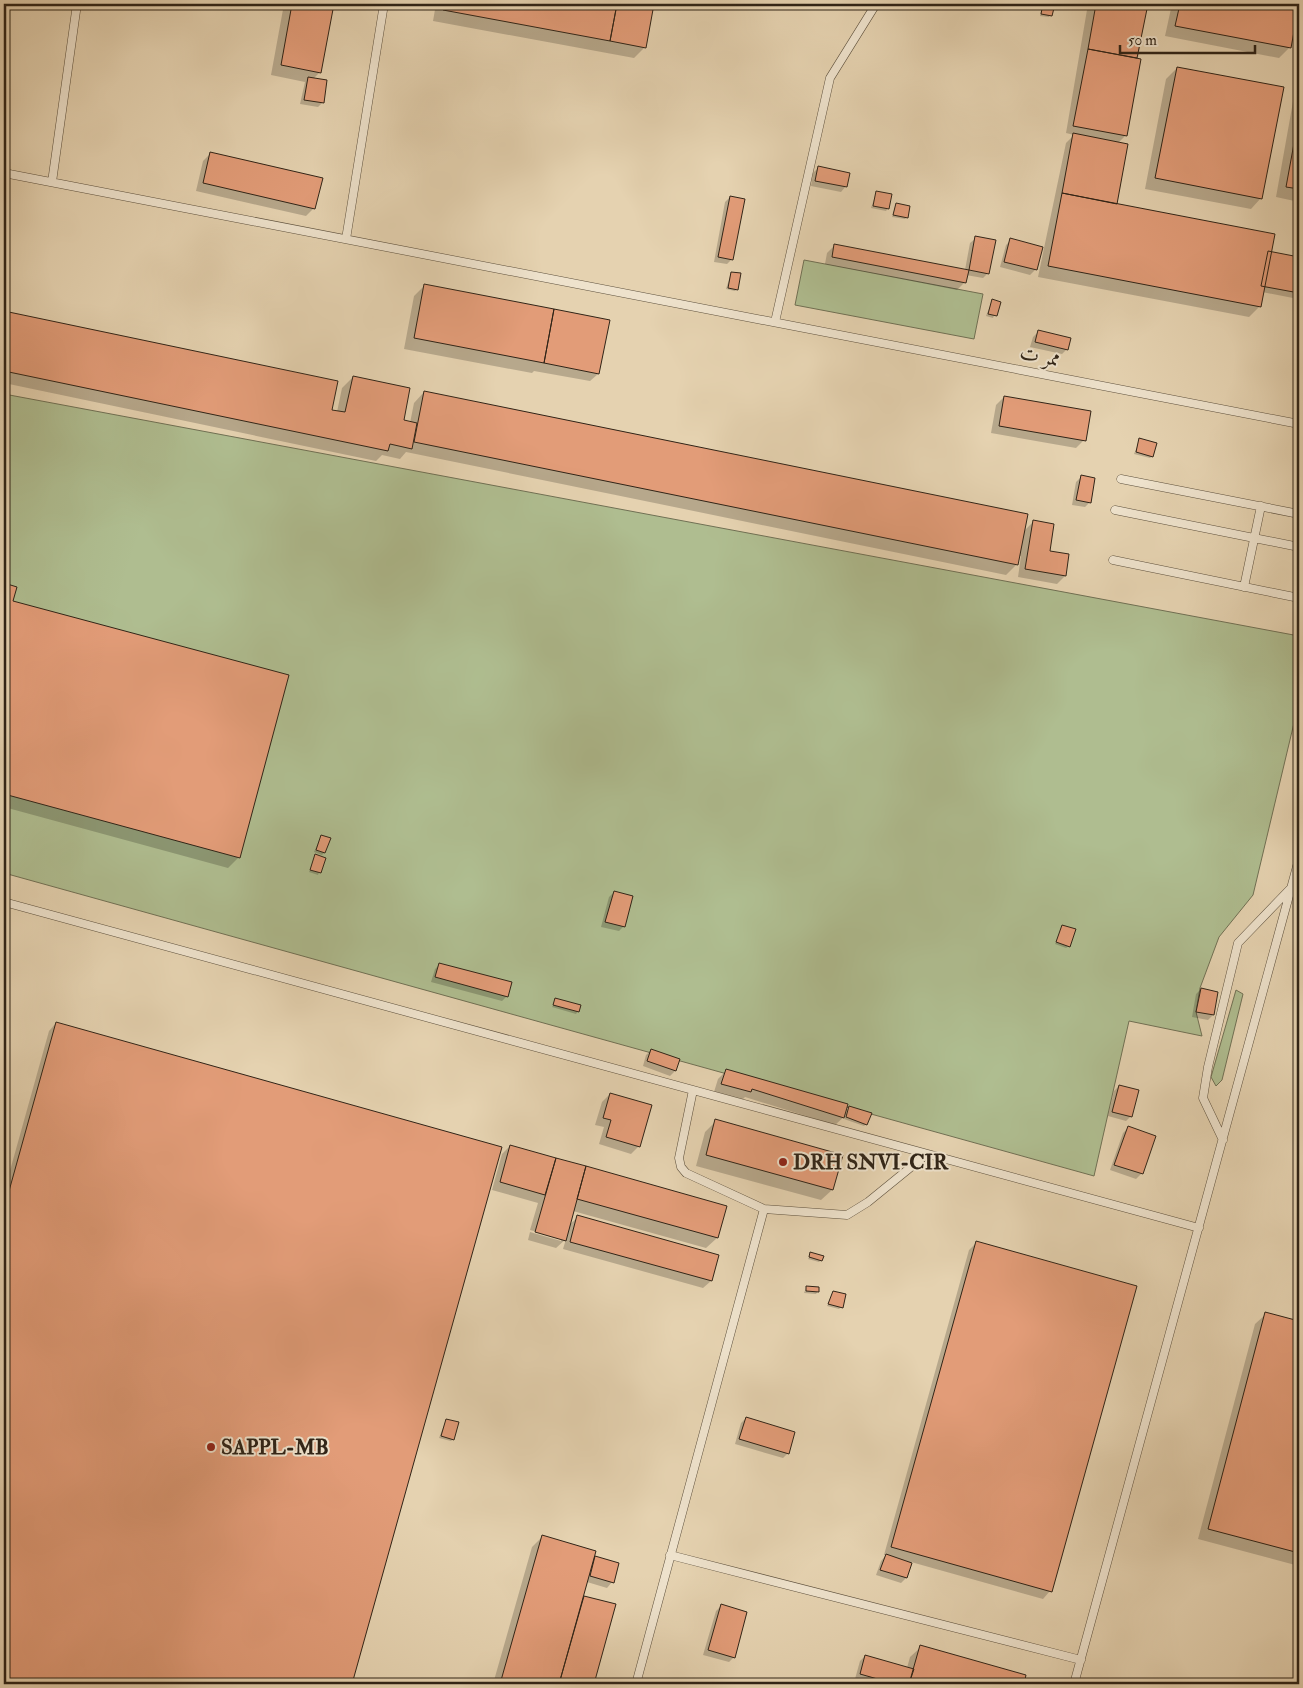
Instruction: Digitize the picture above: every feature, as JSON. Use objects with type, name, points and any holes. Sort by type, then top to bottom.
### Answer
[{"type":"lane","points":[[52,182],[77,4]]},
{"type":"lane","points":[[346,239],[384,4]]},
{"type":"lane","points":[[774,322],[830,78],[876,4]]},
{"type":"lane","name":"ممر ت","points":[[4,172],[1299,424]]},
{"type":"lane","points":[[1121,479],[1299,514]]},
{"type":"lane","points":[[1244,587],[1260,506]]},
{"type":"lane","points":[[1115,510],[1299,547]]},
{"type":"lane","points":[[1113,560],[1299,598]]},
{"type":"lane","points":[[1074,1684],[1299,860]]},
{"type":"lane","points":[[1223,1140],[1203,1098],[1208,1066],[1238,943],[1292,888]]},
{"type":"lane","points":[[4,902],[1199,1228]]},
{"type":"lane","points":[[693,1090],[680,1158],[681,1167],[686,1173],[764,1209],[847,1215],[868,1202],[926,1154]]},
{"type":"lane","points":[[636,1684],[764,1209]]},
{"type":"lane","points":[[670,1555],[1081,1660]]},
{"type":"green space","points":[[804,260],[983,294],[974,339],[795,305]]},
{"type":"green space","points":[[4,394],[1299,636],[1299,702],[1253,895],[1219,937],[1200,988],[1196,1012],[1202,1036],[1129,1021],[1094,1176],[4,873]]},
{"type":"green space","points":[[1236,990],[1243,994],[1222,1080],[1216,1086],[1211,1077]]},
{"type":"building","points":[[292,4],[334,4],[321,73],[281,65]]},
{"type":"building","points":[[444,4],[617,4],[610,41],[443,10]]},
{"type":"building","points":[[617,4],[654,4],[646,48],[610,41]]},
{"type":"building","points":[[1043,4],[1055,4],[1052,16],[1041,14]]},
{"type":"building","points":[[1096,4],[1148,4],[1137,58],[1088,49]]},
{"type":"building","points":[[1180,4],[1299,4],[1291,48],[1175,26]]},
{"type":"building","points":[[1088,49],[1141,59],[1127,136],[1073,126]]},
{"type":"building","points":[[1177,67],[1284,87],[1262,199],[1155,178]]},
{"type":"building","points":[[308,77],[327,80],[324,103],[304,100]]},
{"type":"building","points":[[1299,116],[1299,189],[1286,187]]},
{"type":"building","points":[[1073,133],[1128,144],[1117,204],[1062,193]]},
{"type":"building","points":[[210,152],[323,178],[315,209],[203,183]]},
{"type":"building","points":[[818,166],[850,173],[847,187],[815,181]]},
{"type":"building","points":[[876,191],[892,194],[889,209],[873,206]]},
{"type":"building","points":[[1062,193],[1275,234],[1261,307],[1048,266]]},
{"type":"building","points":[[730,196],[745,199],[733,260],[718,257]]},
{"type":"building","points":[[896,203],[910,206],[908,218],[893,215]]},
{"type":"building","points":[[975,236],[996,240],[989,274],[969,270]]},
{"type":"building","points":[[1010,238],[1043,247],[1037,270],[1004,262]]},
{"type":"building","points":[[834,244],[969,270],[966,283],[832,257]]},
{"type":"building","points":[[1268,251],[1299,257],[1299,293],[1261,286]]},
{"type":"building","points":[[731,272],[741,273],[738,290],[728,288]]},
{"type":"building","points":[[424,284],[554,309],[544,363],[414,338]]},
{"type":"building","points":[[992,299],[1001,302],[997,316],[988,314]]},
{"type":"building","points":[[554,309],[610,320],[599,374],[544,363]]},
{"type":"building","points":[[4,311],[338,381],[332,410],[345,412],[353,376],[410,388],[404,420],[417,423],[412,449],[390,444],[388,451],[4,371]]},
{"type":"building","points":[[1038,330],[1071,338],[1068,350],[1035,342]]},
{"type":"building","points":[[424,391],[1028,514],[1018,565],[414,442]]},
{"type":"building","points":[[1004,396],[1091,411],[1086,441],[999,426]]},
{"type":"building","points":[[1139,438],[1157,443],[1153,457],[1136,452]]},
{"type":"building","points":[[1081,475],[1095,478],[1091,503],[1076,500]]},
{"type":"building","points":[[1033,520],[1054,524],[1050,551],[1069,554],[1066,576],[1025,569]]},
{"type":"building","points":[[4,583],[17,587],[13,601],[289,675],[240,858],[4,794]]},
{"type":"building","points":[[321,835],[331,838],[325,853],[316,850]]},
{"type":"building","points":[[315,854],[326,858],[321,873],[310,870]]},
{"type":"building","points":[[614,891],[633,896],[625,927],[605,922]]},
{"type":"building","points":[[1062,925],[1076,929],[1070,947],[1056,942]]},
{"type":"building","points":[[439,963],[512,982],[508,997],[435,977]]},
{"type":"building","points":[[1201,988],[1218,992],[1214,1015],[1196,1012]]},
{"type":"building","points":[[555,998],[581,1005],[579,1012],[553,1005]]},
{"type":"building","name":"SAPPL-MB","points":[[56,1022],[502,1147],[352,1684],[4,1684],[4,1209]]},
{"type":"building","points":[[651,1049],[680,1059],[676,1071],[647,1061]]},
{"type":"building","points":[[726,1069],[848,1104],[844,1118],[752,1089],[751,1092],[721,1084]]},
{"type":"building","points":[[1119,1085],[1139,1090],[1132,1117],[1112,1112]]},
{"type":"building","points":[[610,1093],[652,1105],[640,1147],[606,1137],[611,1120],[603,1118]]},
{"type":"building","points":[[849,1106],[872,1113],[867,1125],[846,1117]]},
{"type":"building","points":[[715,1119],[843,1155],[833,1190],[706,1155]]},
{"type":"building","points":[[1128,1126],[1156,1136],[1143,1174],[1114,1165]]},
{"type":"building","points":[[510,1145],[556,1158],[545,1195],[500,1182]]},
{"type":"building","points":[[556,1158],[586,1166],[566,1241],[535,1232]]},
{"type":"building","points":[[586,1166],[727,1206],[718,1238],[577,1199]]},
{"type":"building","points":[[577,1215],[719,1255],[712,1281],[570,1242]]},
{"type":"building","points":[[976,1241],[1137,1286],[1052,1592],[891,1547]]},
{"type":"building","points":[[810,1252],[824,1256],[822,1261],[809,1257]]},
{"type":"building","points":[[806,1286],[819,1287],[819,1292],[806,1291]]},
{"type":"building","points":[[833,1291],[846,1294],[843,1308],[828,1304]]},
{"type":"building","points":[[1265,1312],[1299,1321],[1299,1553],[1208,1529]]},
{"type":"building","points":[[746,1417],[795,1432],[789,1454],[739,1439]]},
{"type":"building","points":[[446,1419],[459,1422],[454,1440],[441,1436]]},
{"type":"building","points":[[542,1535],[596,1551],[559,1684],[500,1684]]},
{"type":"building","points":[[886,1554],[912,1563],[907,1578],[880,1570]]},
{"type":"building","points":[[595,1556],[619,1563],[614,1583],[590,1576]]},
{"type":"building","points":[[584,1596],[616,1604],[594,1684],[559,1684]]},
{"type":"building","points":[[721,1604],[747,1612],[735,1658],[708,1650]]},
{"type":"building","points":[[920,1645],[1026,1675],[1024,1684],[909,1684]]},
{"type":"building","points":[[865,1655],[914,1669],[909,1684],[895,1684],[860,1674]]},
{"type":"place","name":"DRH SNVI-CIR","points":[[783,1162]]},
{"type":"place","name":"SAPPL-MB","points":[[211,1447]]}]
